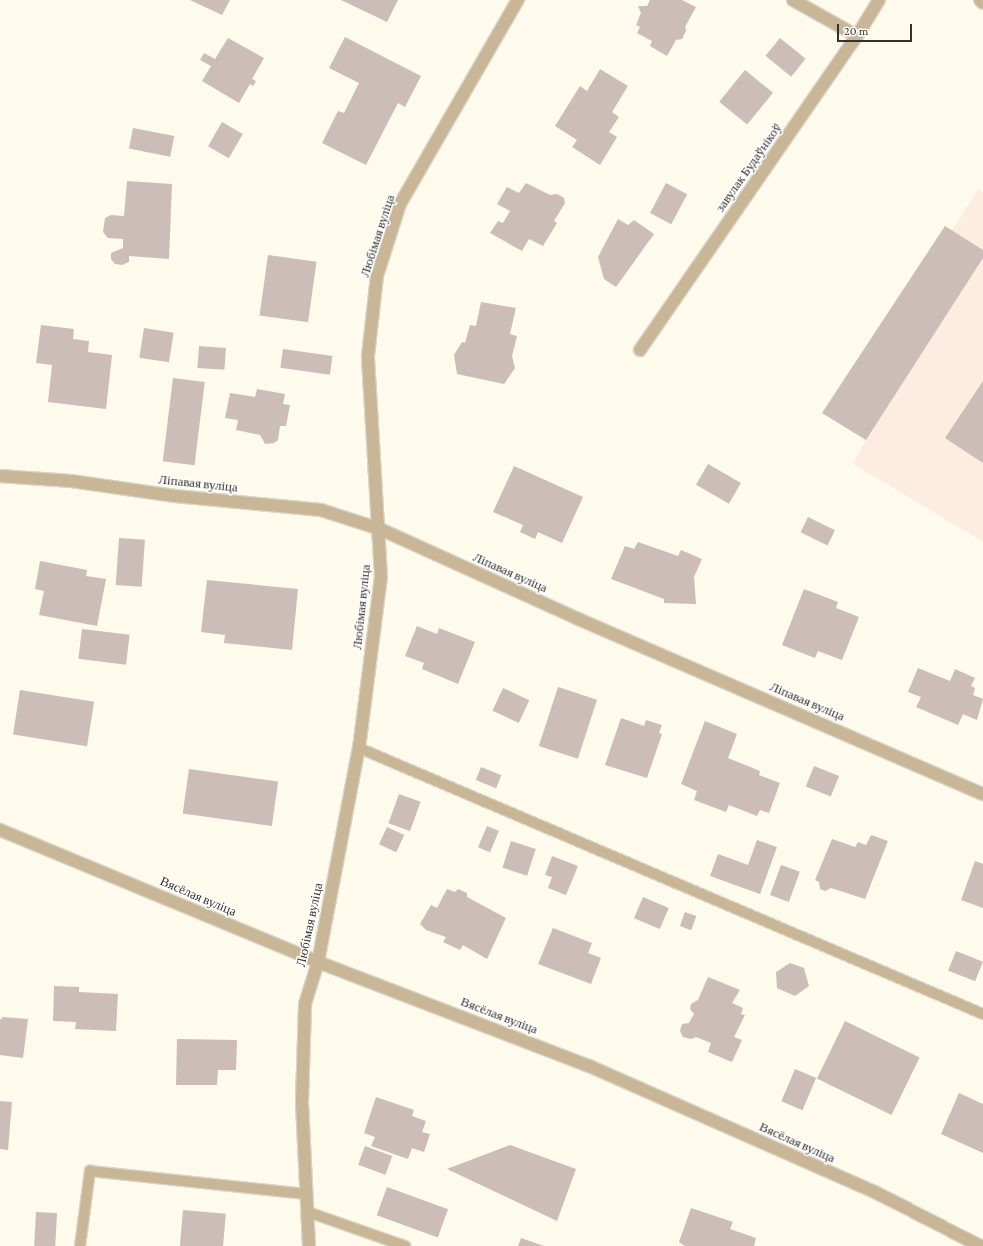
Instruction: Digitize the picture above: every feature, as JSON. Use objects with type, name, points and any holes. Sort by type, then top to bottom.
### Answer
[{"type":"street","name":"Любімая вуліца","points":[[309,1246],[302,1101],[305,1004],[318,962],[359,748],[382,577],[368,356],[377,276],[400,204],[518,0]]},
{"type":"street","points":[[793,0],[857,36]]},
{"type":"street","name":"завулак Будаўнікоў","points":[[640,350],[857,36],[879,0]]},
{"type":"street","points":[[980,0],[983,4]]},
{"type":"street","name":"Ліпавая вуліца","points":[[0,476],[71,481],[174,496],[321,510],[380,529],[585,622],[983,794]]},
{"type":"street","name":"Вясёлая вуліца","points":[[0,830],[318,962],[589,1066],[875,1192],[980,1246]]},
{"type":"lane","points":[[359,748],[983,1014]]},
{"type":"lane","points":[[80,1246],[90,1172],[306,1194]]},
{"type":"lane","points":[[308,1212],[405,1246]]},
{"type":"shaded area","points":[[978,189],[983,192],[983,542],[853,464],[866,440],[822,413],[945,226],[952,230]]},
{"type":"building","points":[[190,0],[230,0],[222,15]]},
{"type":"building","points":[[341,0],[398,0],[387,22]]},
{"type":"building","points":[[650,0],[682,0],[696,7],[685,27],[686,31],[682,39],[676,40],[667,56],[650,46],[652,41],[637,33],[640,27],[636,25],[641,13],[638,6],[647,6]]},
{"type":"building","points":[[345,37],[421,76],[405,107],[398,103],[366,165],[322,143],[338,111],[344,113],[359,83],[329,68]]},
{"type":"building","points":[[228,38],[264,58],[252,79],[256,81],[253,86],[250,84],[239,103],[202,81],[211,66],[200,60],[204,53],[215,59]]},
{"type":"building","points":[[780,38],[806,59],[791,77],[766,56]]},
{"type":"building","points":[[600,69],[628,86],[612,112],[619,117],[609,132],[617,137],[600,165],[572,147],[577,140],[555,126],[580,86],[587,91]]},
{"type":"building","points":[[745,70],[773,93],[747,125],[719,102]]},
{"type":"building","points":[[222,122],[243,134],[229,158],[208,146]]},
{"type":"building","points":[[133,128],[174,136],[170,157],[129,149]]},
{"type":"building","points":[[127,181],[172,184],[169,259],[129,256],[129,262],[122,265],[115,264],[111,259],[111,253],[123,248],[123,239],[108,238],[103,232],[105,218],[111,215],[124,216]]},
{"type":"building","points":[[526,183],[550,195],[557,194],[564,198],[565,203],[554,221],[557,223],[543,246],[529,239],[522,251],[490,233],[498,221],[503,223],[510,211],[497,204],[507,187],[519,193]]},
{"type":"building","points":[[666,183],[687,194],[671,224],[650,213]]},
{"type":"building","points":[[618,219],[628,225],[634,220],[654,234],[616,287],[604,279],[598,257]]},
{"type":"building","points":[[945,226],[983,250],[983,258],[866,440],[822,413]]},
{"type":"building","points":[[268,255],[317,262],[308,322],[260,315]]},
{"type":"building","points":[[481,302],[516,308],[510,334],[517,336],[512,356],[515,368],[504,384],[457,374],[454,355],[462,342],[465,343],[470,325],[476,326]]},
{"type":"building","points":[[41,325],[74,329],[73,339],[89,341],[88,352],[112,355],[106,409],[48,402],[52,365],[36,363]]},
{"type":"building","points":[[144,328],[174,333],[169,362],[139,358]]},
{"type":"building","points":[[199,346],[226,348],[224,370],[197,368]]},
{"type":"building","points":[[283,349],[333,356],[330,375],[280,368]]},
{"type":"building","points":[[173,378],[205,382],[195,465],[163,461]]},
{"type":"building","points":[[983,381],[983,463],[945,438]]},
{"type":"building","points":[[257,389],[285,394],[283,404],[290,405],[286,426],[280,426],[278,440],[274,443],[265,444],[260,435],[236,430],[238,420],[225,418],[230,393],[255,397]]},
{"type":"building","points":[[708,464],[741,483],[729,504],[696,485]]},
{"type":"building","points":[[514,466],[583,497],[562,543],[538,532],[535,539],[520,532],[523,525],[493,512]]},
{"type":"building","points":[[808,517],[835,530],[828,545],[801,532]]},
{"type":"building","points":[[119,538],[145,540],[142,587],[116,585]]},
{"type":"building","points":[[638,542],[678,556],[681,550],[702,559],[694,577],[696,604],[664,603],[664,599],[611,579],[625,546],[634,549]]},
{"type":"building","points":[[40,561],[87,570],[86,576],[106,579],[97,626],[39,615],[44,591],[35,589]]},
{"type":"building","points":[[207,580],[298,589],[292,650],[224,643],[225,635],[201,632]]},
{"type":"building","points":[[804,589],[838,602],[836,608],[859,617],[842,660],[818,651],[815,658],[782,645]]},
{"type":"building","points":[[417,626],[437,634],[439,628],[475,642],[458,684],[422,669],[424,663],[405,656]]},
{"type":"building","points":[[82,629],[130,635],[126,665],[78,659]]},
{"type":"building","points":[[918,668],[950,681],[955,669],[975,678],[971,686],[975,688],[973,695],[983,699],[977,720],[963,714],[958,725],[916,707],[921,697],[908,692]]},
{"type":"building","points":[[558,687],[597,700],[578,759],[539,746]]},
{"type":"building","points":[[503,688],[529,700],[519,723],[492,711]]},
{"type":"building","points":[[20,690],[94,702],[87,746],[13,734]]},
{"type":"building","points":[[621,718],[644,726],[646,720],[662,725],[659,733],[662,734],[647,778],[605,765]]},
{"type":"building","points":[[705,721],[737,734],[728,758],[760,771],[759,775],[780,783],[769,813],[760,810],[757,816],[729,805],[726,812],[694,800],[697,791],[681,784]]},
{"type":"building","points":[[814,766],[839,776],[831,797],[806,786]]},
{"type":"building","points":[[481,767],[501,775],[496,788],[476,780]]},
{"type":"building","points":[[189,769],[278,782],[272,826],[183,814]]},
{"type":"building","points":[[399,794],[421,802],[410,831],[388,823]]},
{"type":"building","points":[[487,826],[499,831],[490,852],[478,847]]},
{"type":"building","points":[[387,827],[404,835],[396,852],[379,844]]},
{"type":"building","points":[[871,835],[888,841],[865,899],[831,888],[825,891],[820,889],[819,882],[815,880],[832,839],[855,847],[858,842],[866,845]]},
{"type":"building","points":[[757,840],[777,847],[760,894],[710,876],[718,854],[748,865]]},
{"type":"building","points":[[511,841],[536,849],[527,876],[502,868]]},
{"type":"building","points":[[552,856],[578,866],[566,895],[548,888],[552,877],[545,875]]},
{"type":"building","points":[[975,861],[983,864],[983,908],[961,900]]},
{"type":"building","points":[[781,865],[800,872],[789,902],[770,895]]},
{"type":"building","points":[[447,889],[455,892],[458,889],[467,893],[467,897],[506,918],[487,959],[463,945],[460,950],[443,942],[446,937],[426,930],[420,924],[431,905],[437,908]]},
{"type":"building","points":[[643,897],[669,908],[660,929],[634,918]]},
{"type":"building","points":[[685,912],[696,916],[691,930],[680,926]]},
{"type":"building","points":[[553,928],[592,943],[588,953],[601,958],[591,984],[538,964]]},
{"type":"building","points":[[956,951],[983,962],[975,981],[948,970]]},
{"type":"building","points":[[790,963],[804,968],[809,986],[795,996],[777,988],[776,972]]},
{"type":"building","points":[[708,977],[740,990],[732,1003],[743,1008],[741,1014],[745,1015],[734,1037],[742,1040],[732,1062],[708,1052],[711,1043],[696,1037],[691,1039],[683,1037],[680,1031],[682,1024],[689,1023],[694,1014],[690,1009],[691,1004],[698,1000]]},
{"type":"building","points":[[54,986],[79,987],[79,992],[118,994],[116,1031],[75,1029],[76,1022],[53,1021]]},
{"type":"building","points":[[3,1017],[28,1019],[23,1058],[0,1055],[0,1020]]},
{"type":"building","points":[[845,1021],[920,1057],[892,1115],[817,1079]]},
{"type":"building","points":[[177,1039],[237,1040],[236,1070],[218,1070],[217,1085],[176,1085]]},
{"type":"building","points":[[795,1069],[816,1078],[802,1110],[781,1101]]},
{"type":"building","points":[[959,1093],[983,1104],[983,1153],[941,1134]]},
{"type":"building","points":[[376,1097],[414,1110],[412,1116],[426,1121],[422,1132],[430,1134],[424,1152],[412,1148],[408,1159],[371,1146],[375,1137],[364,1133]]},
{"type":"building","points":[[0,1101],[12,1102],[8,1150],[0,1149]]},
{"type":"building","points":[[510,1145],[576,1169],[557,1221],[447,1169]]},
{"type":"building","points":[[365,1146],[392,1156],[385,1175],[358,1165]]},
{"type":"building","points":[[387,1187],[448,1209],[438,1237],[377,1215]]},
{"type":"building","points":[[691,1208],[733,1222],[730,1229],[756,1238],[754,1246],[685,1246],[679,1242]]},
{"type":"building","points":[[183,1210],[226,1214],[223,1246],[180,1246]]},
{"type":"building","points":[[36,1212],[57,1213],[55,1246],[34,1246]]},
{"type":"building","points":[[521,1238],[544,1246],[518,1246]]}]
